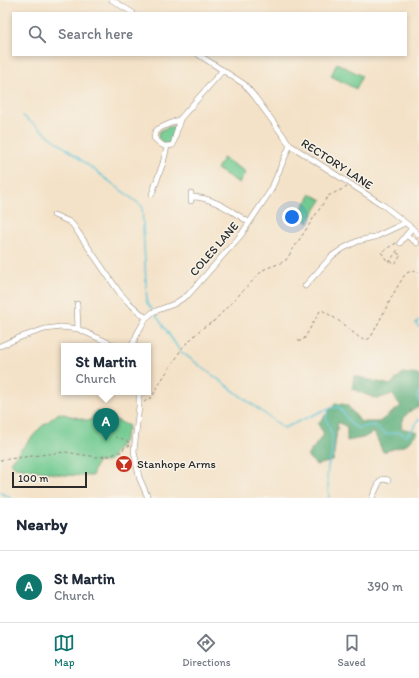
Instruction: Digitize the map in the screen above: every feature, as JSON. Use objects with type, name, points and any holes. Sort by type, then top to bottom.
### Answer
[{"type":"street","points":[[112,0],[131,12]]},
{"type":"street","name":"RECTORY LANE","points":[[201,56],[244,84],[290,145],[383,205],[419,235]]},
{"type":"street","points":[[180,120],[158,129],[155,132],[154,138],[163,146],[167,147],[172,145],[180,120],[223,70]]},
{"type":"street","name":"COLES LANE","points":[[146,318],[153,312],[174,304],[188,295],[241,235],[271,190],[290,145]]},
{"type":"street","points":[[152,194],[167,147]]},
{"type":"street","points":[[191,197],[208,200],[249,222]]},
{"type":"street","points":[[54,215],[70,222],[119,292],[146,318],[132,343]]},
{"type":"street","points":[[305,286],[332,256],[344,248],[358,241],[375,237],[405,223]]},
{"type":"street","points":[[400,240],[412,228]]},
{"type":"street","points":[[400,240],[417,244]]},
{"type":"street","points":[[77,304],[78,329]]},
{"type":"street","points":[[0,346],[21,336],[45,329],[61,327],[78,329],[109,343]]},
{"type":"street","points":[[139,395],[134,451],[139,477],[148,498]]},
{"type":"street","points":[[372,498],[380,481],[383,479],[388,480]]},
{"type":"path","points":[[139,406],[152,397],[181,349],[201,329],[214,321],[263,270],[279,265],[286,260],[328,196],[352,185]]},
{"type":"path","points":[[390,261],[396,252],[400,240]]},
{"type":"path","points":[[396,252],[401,255],[395,264],[390,261],[388,262],[381,252],[400,240]]},
{"type":"path","points":[[298,341],[304,339],[322,310],[339,321],[361,339],[368,339],[371,337],[404,276],[412,271],[419,272]]},
{"type":"path","points":[[115,437],[135,445]]},
{"type":"path","points":[[0,460],[65,452],[97,457],[110,456],[122,452],[124,448],[130,445],[135,445]]},
{"type":"green space","points":[[337,63],[362,76],[356,89],[331,76]]},
{"type":"green space","points":[[175,126],[175,128],[170,144],[163,143],[158,138],[160,131]]},
{"type":"green space","points":[[223,158],[246,172],[239,183],[217,169]]},
{"type":"green space","points":[[311,194],[322,200],[308,222],[298,215]]},
{"type":"green space","points":[[403,373],[419,375],[419,407],[411,410],[406,415],[401,428],[418,432],[406,445],[383,452],[374,432],[363,438],[347,441],[347,427],[338,422],[333,461],[316,465],[307,456],[324,434],[318,424],[336,403],[347,405],[361,422],[379,422],[401,406],[392,394],[377,399],[352,389],[354,376],[390,385]]},
{"type":"green space","points":[[96,411],[129,426],[123,442],[108,462],[97,462],[92,476],[63,475],[15,467],[10,462],[41,427],[59,413],[90,421]]},
{"type":"waterway","points":[[23,116],[142,206],[147,303],[151,308]]},
{"type":"waterway","points":[[156,315],[180,351],[284,428],[329,408]]},
{"type":"waterway","points":[[419,320],[416,323],[419,327]]},
{"type":"waterway","points":[[419,392],[417,395],[419,402]]},
{"type":"waterway","points":[[329,498],[327,478],[328,466],[332,454],[332,435],[326,418],[329,408],[339,407],[352,425],[358,428],[374,425],[385,434],[398,432],[406,436],[419,419]]},
{"type":"waterway","points":[[0,492],[10,498]]},
{"type":"place","name":"St Martin","points":[[106,441]]},
{"type":"place","name":"Stanhope Arms","points":[[124,464]]}]
